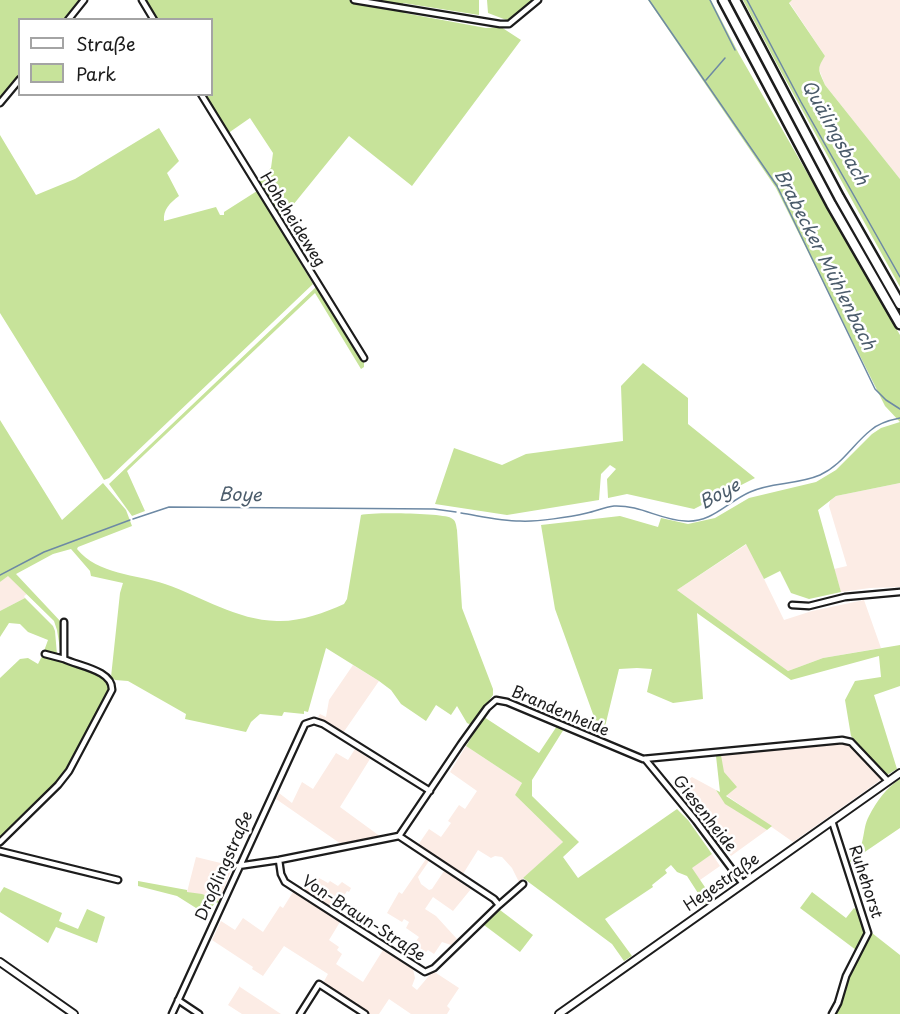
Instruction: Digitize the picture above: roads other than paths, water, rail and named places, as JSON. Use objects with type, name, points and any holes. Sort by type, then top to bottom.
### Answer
[{"type":"highway","points":[[723,0],[831,204],[900,324]]},
{"type":"highway","points":[[735,0],[839,197],[900,304]]},
{"type":"street","points":[[70,18],[84,0]]},
{"type":"street","points":[[142,0],[153,18]]},
{"type":"street","points":[[354,0],[500,24],[509,24],[538,0]]},
{"type":"street","points":[[0,103],[18,81]]},
{"type":"street","name":"Hoheheideweg","points":[[202,96],[364,358]]},
{"type":"street","points":[[792,606],[809,606],[845,597],[900,592]]},
{"type":"street","points":[[64,622],[64,659]]},
{"type":"street","points":[[0,842],[58,785],[69,771],[112,690],[111,680],[104,675],[45,654]]},
{"type":"street","name":"Brandenheide","points":[[399,836],[487,708],[496,700],[507,702],[633,757],[645,759],[842,740],[851,742],[888,781]]},
{"type":"street","name":"Droßlingstraße","points":[[172,1014],[305,724],[312,721],[323,724],[430,791]]},
{"type":"street","name":"Giesenheide","points":[[645,759],[696,821],[743,884]]},
{"type":"street","name":"Hegestraße","points":[[559,1014],[900,773]]},
{"type":"street","name":"Ruhehorst","points":[[832,821],[868,933],[846,976],[838,1003],[832,1014]]},
{"type":"street","points":[[238,866],[399,836],[494,899],[499,905]]},
{"type":"street","points":[[0,851],[118,880]]},
{"type":"street","name":"Von-Braun-Straße","points":[[279,860],[285,882],[426,972],[434,968],[523,884]]},
{"type":"street","points":[[0,962],[74,1014]]},
{"type":"street","points":[[300,1014],[319,984],[365,1014]]},
{"type":"street","points":[[178,1000],[199,1014]]},
{"type":"waterway","name":"Brabecker Mühlenbach","points":[[649,0],[777,186],[875,389],[900,409]]},
{"type":"waterway","points":[[710,0],[735,50]]},
{"type":"waterway","name":"Quälingsbach","points":[[747,0],[801,102],[900,277]]},
{"type":"waterway","points":[[706,80],[725,58]]},
{"type":"waterway","name":"Boye","points":[[461,513],[527,521],[563,518],[614,506],[624,506],[676,520],[695,521],[711,515],[758,489],[811,478],[828,471],[874,428],[900,418]]},
{"type":"waterway","name":"Boye","points":[[133,519],[169,507],[434,509],[456,512]]},
{"type":"waterway","name":"Boye","points":[[0,575],[44,552],[130,520]]}]
